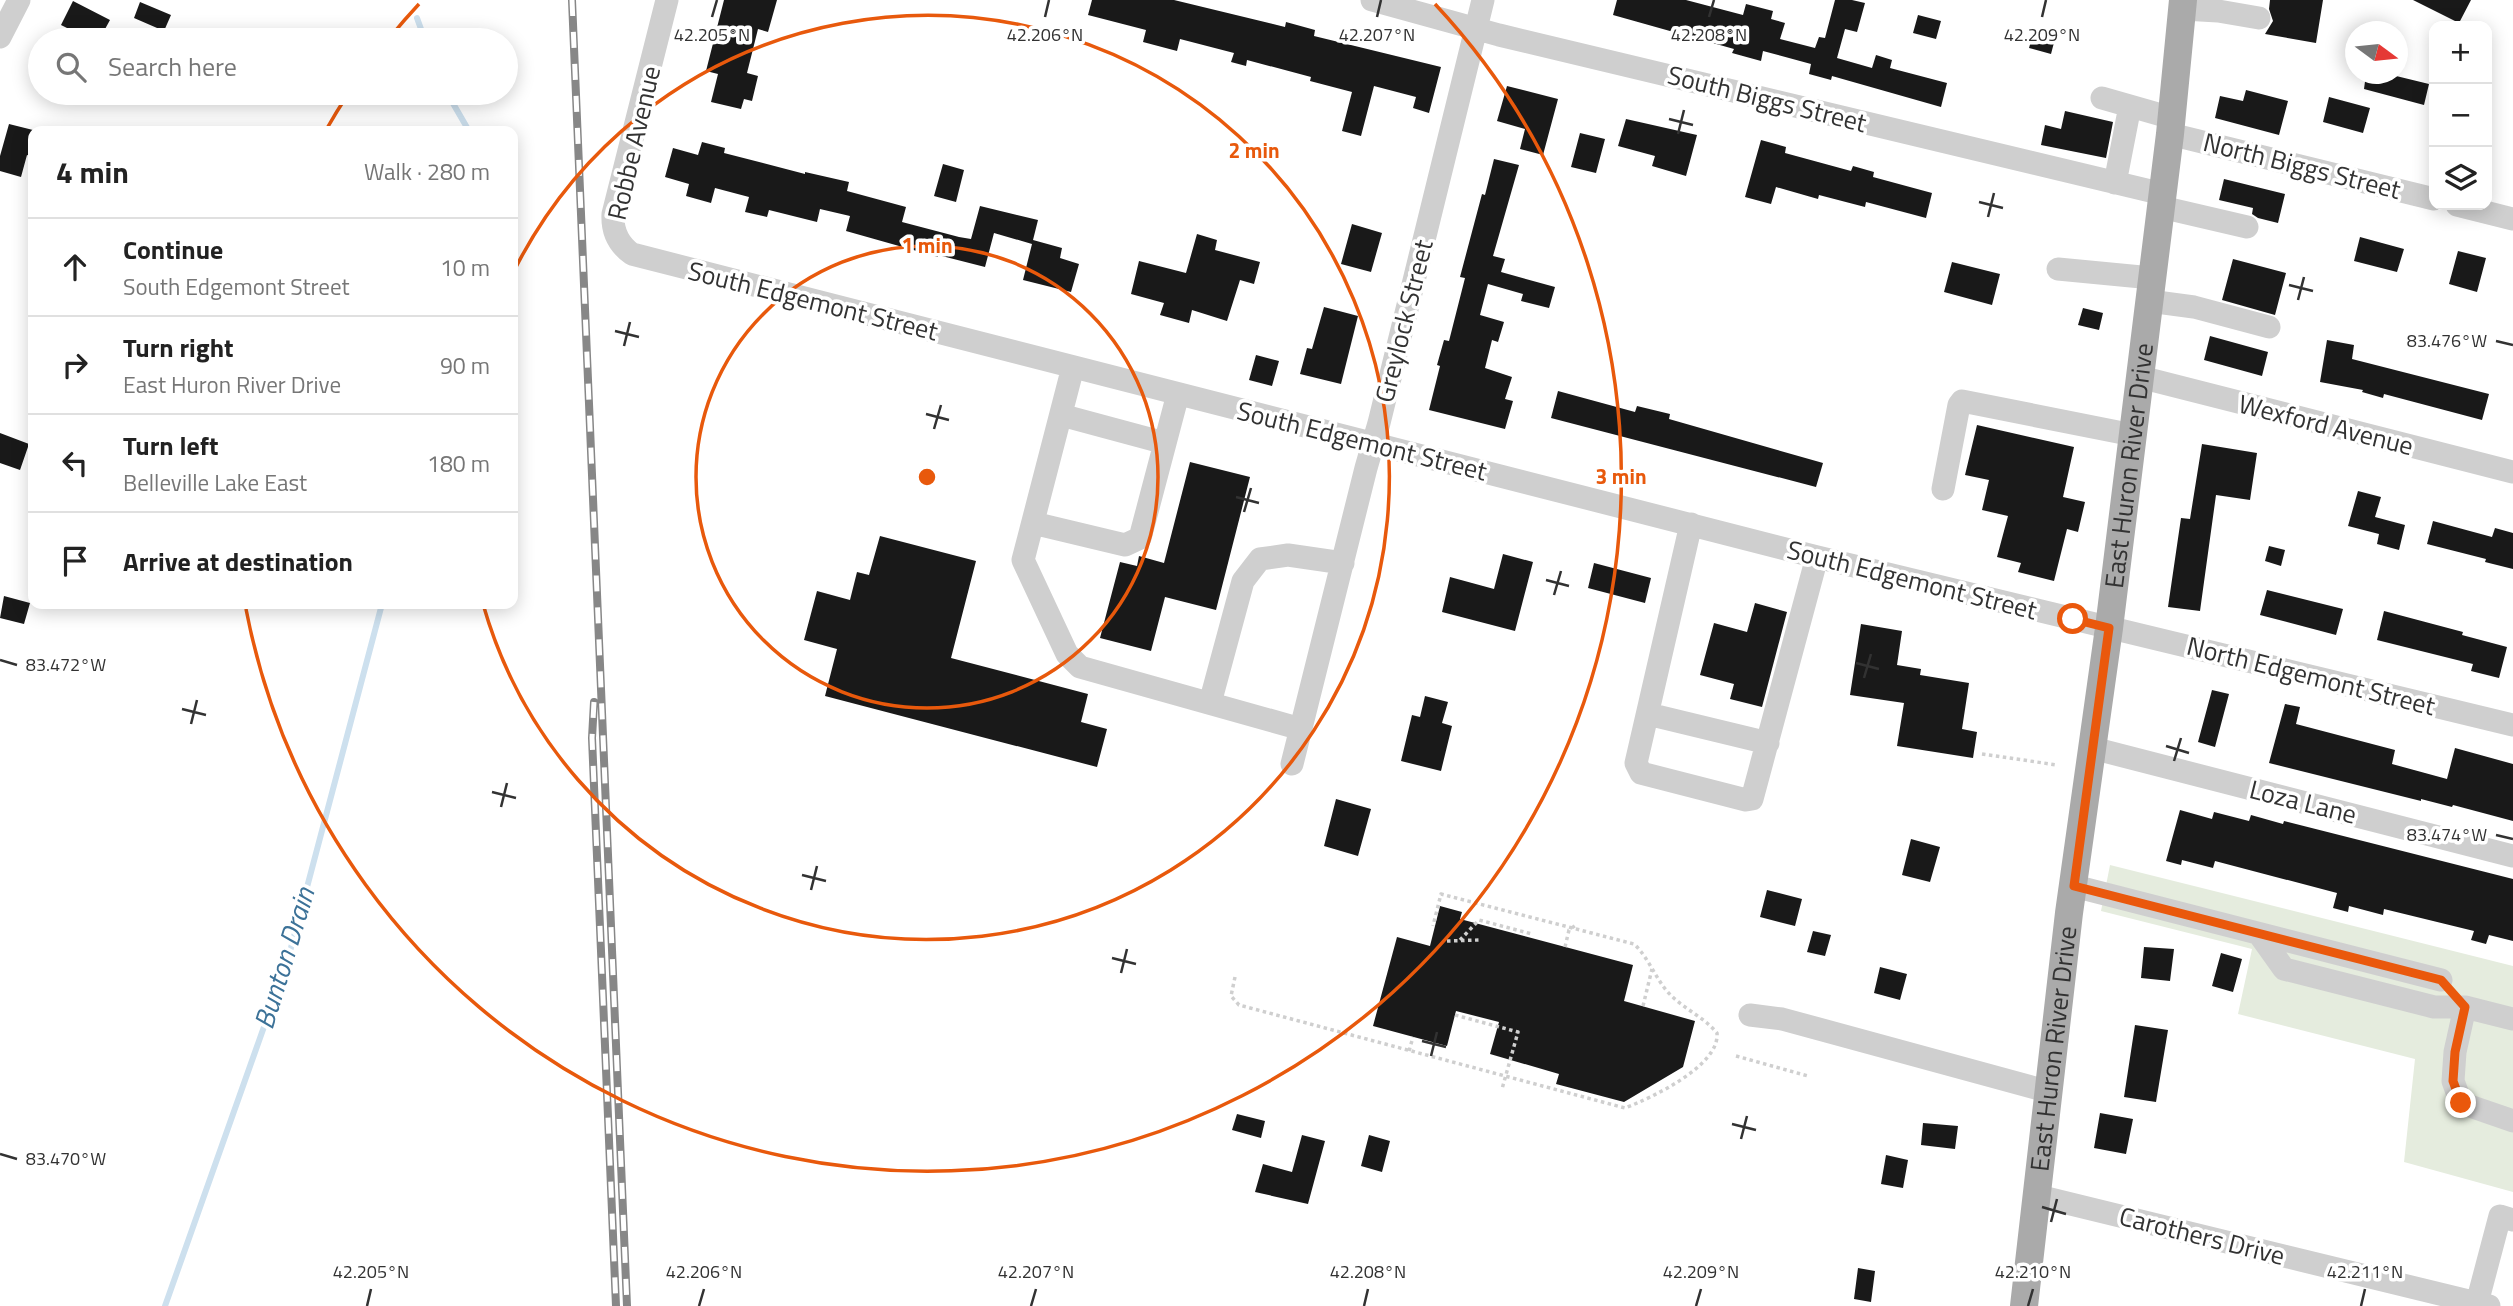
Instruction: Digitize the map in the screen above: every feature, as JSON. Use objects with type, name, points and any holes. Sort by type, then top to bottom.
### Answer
[{"type":"main road","name":"East Huron River Drive","points":[[2024,1306],[2074,886],[2162,201],[2183,4]]},
{"type":"street","points":[[0,37],[19,0]]},
{"type":"street","name":"Robbe Avenue","points":[[620,243],[614,232],[613,214],[667,0]]},
{"type":"street","name":"South Biggs Street","points":[[1372,0],[1512,38],[2115,183],[2162,201],[2247,227]]},
{"type":"street","name":"Greylock Street","points":[[1292,764],[1483,0]]},
{"type":"street","points":[[2183,4],[2259,18]]},
{"type":"street","name":"North Biggs Street","points":[[2102,99],[2130,106],[2171,126],[2429,198]]},
{"type":"street","points":[[2115,183],[2130,106]]},
{"type":"street","points":[[2477,210],[2513,219]]},
{"type":"street","name":"South Edgemont Street","points":[[620,243],[632,254],[641,257],[1817,557],[2109,628]]},
{"type":"street","points":[[2058,269],[2151,289],[2194,307],[2269,327]]},
{"type":"street","points":[[1073,367],[1023,560],[1067,654],[1080,667],[1301,729]]},
{"type":"street","name":"Wexford Avenue","points":[[2140,377],[2513,472]]},
{"type":"street","points":[[1033,523],[1125,545],[1140,538],[1178,394]]},
{"type":"street","points":[[1943,489],[1959,404],[1962,401],[2133,435]]},
{"type":"street","points":[[1061,415],[1165,443]]},
{"type":"street","points":[[1691,524],[1636,762],[1641,773],[1746,800],[1752,799],[1817,557]]},
{"type":"street","points":[[1210,703],[1243,581],[1260,559],[1288,555],[1343,563]]},
{"type":"street","name":"North Edgemont Street","points":[[2109,628],[2513,725]]},
{"type":"street","points":[[1648,714],[1768,743]]},
{"type":"street","name":"Loza Lane","points":[[2092,748],[2513,856]]},
{"type":"street","points":[[2074,886],[2441,980],[2465,1007]]},
{"type":"street","points":[[2259,934],[2284,969],[2434,1007],[2465,1007],[2513,1019]]},
{"type":"street","points":[[2465,1007],[2455,1052],[2453,1081],[2461,1103],[2513,1121]]},
{"type":"street","points":[[1750,1014],[1782,1019],[2050,1092]]},
{"type":"street","name":"Carothers Drive","points":[[2038,1196],[2483,1305]]},
{"type":"street","points":[[2483,1305],[2500,1216],[2513,1220]]},
{"type":"path","points":[[1982,754],[2057,765]]},
{"type":"path","points":[[1235,977],[1231,996],[1239,1005],[1625,1108],[1644,1101],[1683,1079],[1705,1061],[1716,1045],[1717,1033],[1676,1000],[1634,944],[1574,926],[1441,894],[1433,926]]},
{"type":"path","points":[[1460,940],[1479,920],[1532,934]]},
{"type":"path","points":[[1565,947],[1569,930],[1574,926]]},
{"type":"path","points":[[1447,941],[1479,940]]},
{"type":"path","points":[[1643,1006],[1652,969]]},
{"type":"path","points":[[1455,1016],[1518,1032],[1502,1089]]},
{"type":"path","points":[[1409,1051],[1413,1037]]},
{"type":"path","points":[[1736,1056],[1808,1076]]},
{"type":"shaded area","points":[[2110,865],[2513,966],[2513,1192],[2404,1162],[2415,1059],[2238,1014],[2252,949],[2101,911]]},
{"type":"building","points":[[724,0],[777,0],[768,32],[758,29],[747,73],[758,76],[752,101],[744,99],[741,109],[711,102],[718,74],[706,71]]},
{"type":"building","points":[[1092,0],[1174,0],[1285,27],[1286,22],[1315,30],[1314,36],[1441,67],[1429,113],[1413,108],[1416,97],[1374,86],[1361,136],[1342,131],[1352,92],[1310,81],[1311,77],[1247,60],[1246,66],[1231,62],[1234,53],[1180,39],[1177,51],[1143,42],[1146,30],[1088,15]]},
{"type":"building","points":[[1617,0],[1686,0],[1743,15],[1746,4],[1773,11],[1771,19],[1785,23],[1780,39],[1815,48],[1819,37],[1825,38],[1835,0],[1865,3],[1857,32],[1845,29],[1837,58],[1872,68],[1876,55],[1892,60],[1890,68],[1947,83],[1941,107],[1832,76],[1831,80],[1809,74],[1811,64],[1763,51],[1761,61],[1732,53],[1734,49],[1613,15]]},
{"type":"building","points":[[2270,0],[2323,0],[2316,43],[2265,34],[2273,21],[2269,9]]},
{"type":"building","points":[[2413,0],[2471,0],[2460,21]]},
{"type":"building","points":[[73,1],[110,20],[106,28],[67,28],[61,25]]},
{"type":"building","points":[[140,2],[171,15],[165,28],[157,28],[134,18]]},
{"type":"building","points":[[1918,15],[1941,21],[1936,39],[1913,33]]},
{"type":"building","points":[[2034,30],[2056,35],[2051,54],[2029,48]]},
{"type":"building","points":[[2408,79],[2429,84],[2424,105],[2364,89],[2365,84],[2408,84]]},
{"type":"building","points":[[1507,86],[1558,99],[1543,155],[1520,149],[1525,129],[1497,121]]},
{"type":"building","points":[[2246,90],[2288,101],[2279,135],[2215,118],[2220,96],[2243,101]]},
{"type":"building","points":[[2329,97],[2370,108],[2363,133],[2323,122]]},
{"type":"building","points":[[2065,111],[2113,122],[2106,158],[2041,145],[2045,125],[2061,129]]},
{"type":"building","points":[[1626,119],[1697,135],[1686,176],[1652,166],[1655,156],[1618,146]]},
{"type":"building","points":[[9,124],[28,129],[28,155],[21,177],[0,171],[0,156]]},
{"type":"building","points":[[1580,133],[1605,139],[1596,173],[1571,167]]},
{"type":"building","points":[[1761,140],[1786,147],[1785,153],[1851,171],[1853,166],[1874,172],[1873,177],[1932,193],[1926,218],[1866,202],[1865,207],[1819,195],[1818,199],[1776,187],[1771,204],[1745,197]]},
{"type":"building","points":[[702,142],[725,148],[724,153],[805,174],[849,182],[847,191],[906,207],[902,222],[959,237],[971,239],[980,206],[1038,220],[1032,244],[994,233],[985,267],[938,257],[846,231],[850,216],[820,209],[817,222],[769,210],[767,217],[745,212],[749,197],[715,188],[711,203],[686,196],[689,184],[665,177],[673,148],[698,155]]},
{"type":"building","points":[[1494,159],[1519,165],[1493,256],[1505,259],[1501,272],[1555,287],[1549,308],[1521,301],[1523,294],[1488,284],[1480,315],[1504,322],[1498,342],[1492,340],[1485,368],[1512,377],[1505,399],[1513,401],[1505,429],[1429,410],[1440,366],[1437,365],[1444,340],[1449,341],[1465,278],[1460,277]]},
{"type":"building","points":[[943,164],[964,170],[956,202],[934,196]]},
{"type":"building","points":[[2224,179],[2285,194],[2278,223],[2258,218],[2252,214],[2253,208],[2219,200]]},
{"type":"building","points":[[1352,224],[1382,233],[1371,272],[1341,264]]},
{"type":"building","points":[[1197,234],[1217,240],[1215,250],[1260,262],[1254,284],[1240,280],[1227,321],[1192,310],[1189,323],[1160,315],[1164,303],[1131,294],[1139,261],[1186,273]]},
{"type":"building","points":[[2360,237],[2404,249],[2397,272],[2354,261]]},
{"type":"building","points":[[1033,240],[1062,248],[1060,258],[1079,264],[1071,292],[1023,280]]},
{"type":"building","points":[[2458,251],[2486,258],[2477,292],[2449,284]]},
{"type":"building","points":[[2233,259],[2286,273],[2275,315],[2222,300]]},
{"type":"building","points":[[1952,262],[2000,274],[1992,305],[1944,292]]},
{"type":"building","points":[[1324,307],[1358,316],[1341,384],[1300,374],[1307,348],[1312,349]]},
{"type":"building","points":[[2083,308],[2103,313],[2099,330],[2078,325]]},
{"type":"building","points":[[2210,336],[2268,352],[2262,376],[2204,360]]},
{"type":"building","points":[[2327,340],[2354,345],[2352,359],[2489,394],[2482,420],[2384,394],[2383,398],[2362,392],[2363,390],[2320,382]]},
{"type":"building","points":[[1256,355],[1279,361],[1272,386],[1249,380]]},
{"type":"building","points":[[1558,391],[1635,412],[1637,406],[1670,414],[1669,419],[1823,463],[1816,487],[1551,418]]},
{"type":"building","points":[[1977,425],[2074,447],[2063,497],[2085,502],[2078,532],[2067,529],[2054,581],[2018,572],[2021,563],[1997,557],[2008,516],[1982,510],[1989,480],[1965,475]]},
{"type":"building","points":[[0,433],[28,444],[20,470],[0,463]]},
{"type":"building","points":[[2202,444],[2257,453],[2250,500],[2216,495],[2200,611],[2168,607],[2181,518],[2190,519]]},
{"type":"building","points":[[1190,462],[1250,477],[1216,610],[1165,597],[1151,651],[1100,638],[1120,562],[1137,566],[1139,556],[1164,563]]},
{"type":"building","points":[[2358,491],[2381,497],[2375,517],[2405,525],[2399,550],[2377,544],[2379,534],[2348,526]]},
{"type":"building","points":[[2433,521],[2492,537],[2495,528],[2513,533],[2513,569],[2427,544]]},
{"type":"building","points":[[880,536],[976,561],[951,658],[1088,694],[1081,722],[1107,729],[1097,767],[825,696],[837,649],[804,640],[817,591],[850,600],[857,572],[869,575]]},
{"type":"building","points":[[2269,546],[2285,550],[2281,566],[2265,561]]},
{"type":"building","points":[[1503,554],[1533,562],[1515,631],[1442,612],[1450,577],[1494,589]]},
{"type":"building","points":[[1594,563],[1651,578],[1645,603],[1588,588]]},
{"type":"building","points":[[2267,590],[2343,609],[2336,635],[2260,615]]},
{"type":"building","points":[[4,596],[28,602],[24,624],[0,618]]},
{"type":"building","points":[[1755,603],[1787,612],[1762,707],[1730,699],[1734,684],[1700,675],[1714,623],[1747,632]]},
{"type":"building","points":[[2384,611],[2507,647],[2499,678],[2471,671],[2473,664],[2377,640]]},
{"type":"building","points":[[1861,624],[1902,631],[1897,665],[1921,669],[1920,675],[1969,683],[1962,729],[1977,732],[1973,758],[1897,746],[1904,703],[1850,695]]},
{"type":"building","points":[[2212,690],[2229,694],[2215,747],[2198,742]]},
{"type":"building","points":[[1425,696],[1448,702],[1442,723],[1452,726],[1441,771],[1401,761],[1412,715],[1420,717]]},
{"type":"building","points":[[2285,704],[2300,707],[2296,724],[2395,750],[2392,764],[2447,779],[2455,748],[2513,764],[2513,821],[2269,763]]},
{"type":"building","points":[[1336,799],[1371,809],[1358,856],[1324,846]]},
{"type":"building","points":[[2180,810],[2212,819],[2214,812],[2249,821],[2251,815],[2283,824],[2284,821],[2513,879],[2513,941],[2489,935],[2486,944],[2471,940],[2474,931],[2384,909],[2383,915],[2349,906],[2348,912],[2333,908],[2337,893],[2215,861],[2213,868],[2182,860],[2181,865],[2166,861]]},
{"type":"building","points":[[1911,839],[1940,847],[1930,882],[1902,875]]},
{"type":"building","points":[[1767,890],[1802,899],[1795,926],[1760,917]]},
{"type":"building","points":[[1440,906],[1462,912],[1460,919],[1633,965],[1624,1001],[1695,1021],[1683,1067],[1624,1102],[1556,1084],[1559,1074],[1490,1054],[1499,1022],[1456,1011],[1447,1046],[1373,1026],[1397,937],[1430,946]]},
{"type":"building","points":[[1813,931],[1831,935],[1825,956],[1807,952]]},
{"type":"building","points":[[2144,947],[2174,949],[2170,981],[2141,978]]},
{"type":"building","points":[[2221,953],[2242,959],[2233,992],[2212,986]]},
{"type":"building","points":[[1880,967],[1907,974],[1900,1000],[1874,993]]},
{"type":"building","points":[[2135,1025],[2168,1030],[2156,1102],[2124,1097]]},
{"type":"building","points":[[2100,1113],[2133,1119],[2126,1154],[2094,1148]]},
{"type":"building","points":[[1237,1114],[1265,1121],[1261,1138],[1232,1130]]},
{"type":"building","points":[[1923,1123],[1958,1126],[1955,1149],[1921,1145]]},
{"type":"building","points":[[1302,1135],[1325,1141],[1308,1204],[1255,1192],[1263,1164],[1292,1172]]},
{"type":"building","points":[[1369,1135],[1390,1141],[1382,1172],[1361,1166]]},
{"type":"building","points":[[1886,1155],[1908,1160],[1903,1188],[1881,1184]]},
{"type":"building","points":[[1858,1268],[1875,1271],[1871,1302],[1854,1299]]},
{"type":"waterway","name":"Bunton Drain","points":[[417,18],[421,28]]},
{"type":"waterway","name":"Bunton Drain","points":[[454,105],[466,126]]},
{"type":"waterway","name":"Bunton Drain","points":[[165,1306],[288,959],[381,609]]},
{"type":"railway","points":[[572,0],[627,1306]]},
{"type":"railway","points":[[594,702],[592,738],[616,1306]]},
{"type":"route","points":[[2073,619],[2109,628],[2074,886],[2441,980],[2465,1007],[2455,1052],[2453,1081],[2461,1103]]}]
